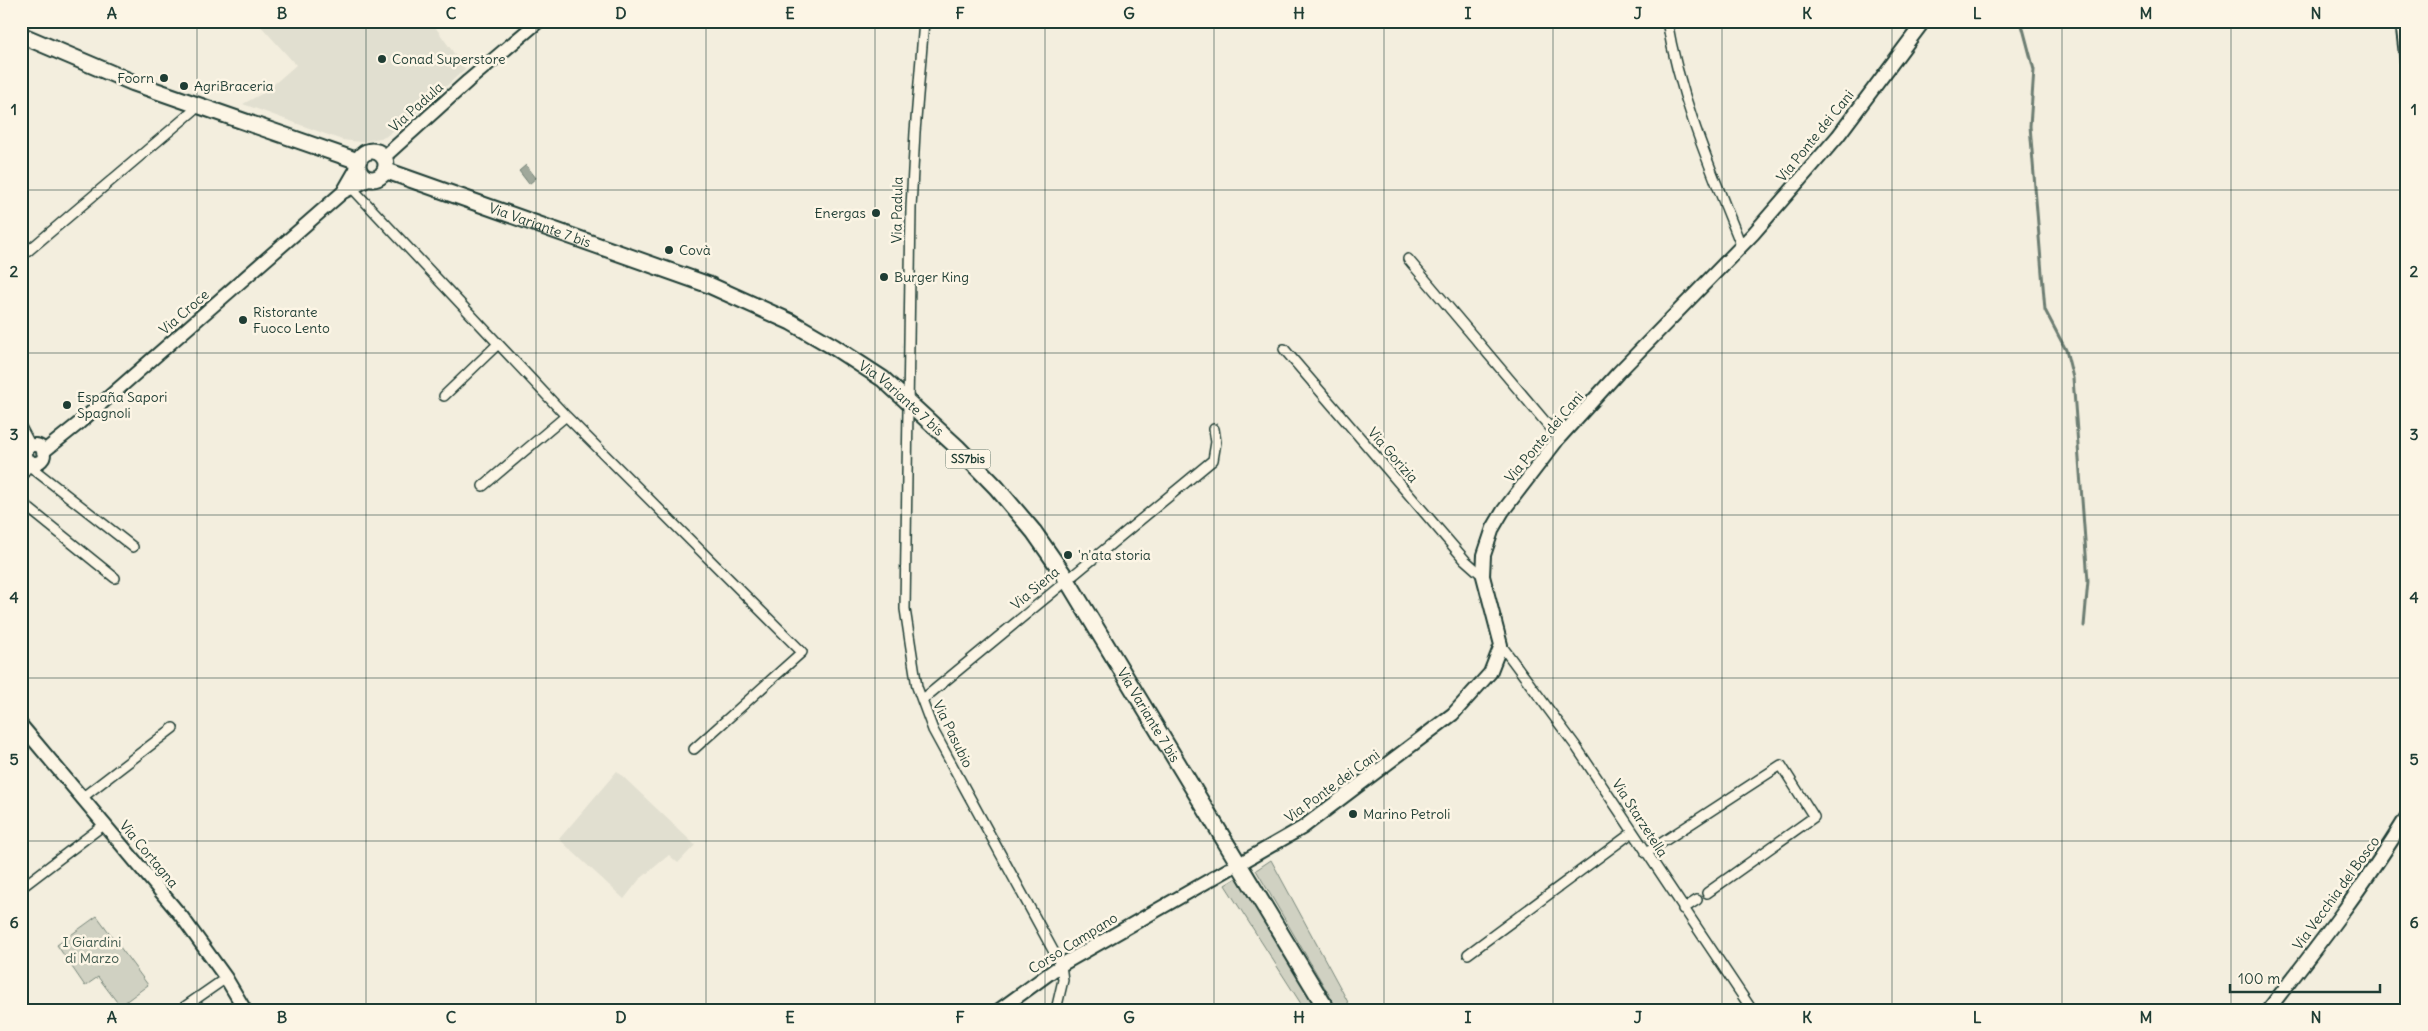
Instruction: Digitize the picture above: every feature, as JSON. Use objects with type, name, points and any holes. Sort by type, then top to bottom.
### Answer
[{"type":"main road","points":[[21,35],[107,72],[358,163]]},
{"type":"main road","points":[[372,151],[384,164],[378,178],[370,179],[360,173],[358,163],[363,154],[372,151]]},
{"type":"main road","name":"Via Variante 7 bis","points":[[384,164],[750,302],[791,322],[834,347],[883,379],[907,400],[996,487],[1034,532],[1067,579],[1327,1010]]},
{"type":"street","name":"Via Padula","points":[[384,164],[468,81],[538,21]]},
{"type":"street","name":"Via Padula","points":[[907,400],[914,151],[924,21]]},
{"type":"street","points":[[1667,21],[1671,46],[1689,110],[1741,245]]},
{"type":"street","name":"Via Ponte dei Cani","points":[[1246,860],[1302,828],[1452,714],[1490,673],[1501,645],[1483,576],[1484,555],[1503,510],[1559,438],[1741,245],[1838,136],[1924,21]]},
{"type":"street","points":[[2402,21],[2407,63]]},
{"type":"street","points":[[21,257],[199,106]]},
{"type":"street","name":"Via Croce","points":[[348,190],[358,163]]},
{"type":"street","name":"Via Croce","points":[[26,466],[40,461],[43,452],[78,424],[348,190],[370,179]]},
{"type":"street","points":[[348,190],[566,416],[802,652],[694,749]]},
{"type":"street","points":[[1408,259],[1559,438]]},
{"type":"street","points":[[444,396],[498,344]]},
{"type":"street","name":"Via Gorizia","points":[[1284,349],[1464,560],[1483,576]]},
{"type":"street","name":"Via Pasubio","points":[[907,400],[905,608],[917,687],[933,730],[1061,965]]},
{"type":"street","points":[[483,486],[566,416]]},
{"type":"street","points":[[21,427],[31,446]]},
{"type":"street","name":"Via Siena","points":[[922,700],[1213,460],[1216,442],[1214,429]]},
{"type":"street","points":[[31,446],[38,446],[43,452]]},
{"type":"street","points":[[31,446],[26,453],[26,466],[133,546]]},
{"type":"street","points":[[21,502],[115,578]]},
{"type":"street","name":"Via Starzetella","points":[[1501,645],[1575,745],[1752,1010]]},
{"type":"street","name":"Via Cortagna","points":[[21,725],[182,917],[226,978],[245,1010]]},
{"type":"street","points":[[83,797],[173,728]]},
{"type":"street","points":[[1646,853],[1781,765],[1814,818],[1707,893]]},
{"type":"street","name":"Via Vecchia del Bosco","points":[[2268,1010],[2384,854],[2407,816]]},
{"type":"street","points":[[21,888],[105,824]]},
{"type":"street","points":[[1468,954],[1633,832]]},
{"type":"street","name":"Corso Campano","points":[[999,1010],[1061,965],[1229,869]]},
{"type":"street","points":[[1683,909],[1697,900]]},
{"type":"street","points":[[1056,1010],[1063,980],[1061,965]]},
{"type":"street","points":[[180,1010],[226,978]]},
{"type":"shaded area","points":[[261,21],[431,21],[465,69],[420,110],[385,137],[361,142],[342,140],[243,104],[265,92],[296,65],[259,24]]},
{"type":"shaded area","points":[[526,165],[536,178],[529,184],[519,171]]},
{"type":"shaded area","points":[[617,771],[695,845],[678,863],[669,855],[639,880],[624,899],[559,839]]},
{"type":"green space","points":[[1271,860],[1352,1010],[1338,1010],[1256,870]]},
{"type":"green space","points":[[1238,877],[1319,1010],[1305,1010],[1225,885]]},
{"type":"green space","name":"I Giardini di Marzo","points":[[97,916],[148,985],[120,1006],[98,977],[85,986],[57,945]]},
{"type":"waterway","points":[[2021,21],[2034,70],[2030,126],[2045,310],[2066,350],[2073,378],[2088,581],[2084,626]]},
{"type":"place","name":"Conad Superstore","points":[[382,59]]},
{"type":"place","name":"Foorn","points":[[164,78]]},
{"type":"place","name":"AgriBraceria","points":[[184,86]]},
{"type":"place","name":"Energas","points":[[876,213]]},
{"type":"place","name":"Covà","points":[[669,250]]},
{"type":"place","name":"Burger King","points":[[884,277]]},
{"type":"place","name":"Ristorante Fuoco Lento","points":[[243,320]]},
{"type":"place","name":"España Sapori Spagnoli","points":[[67,405]]},
{"type":"place","name":"'n'ata storia","points":[[1068,555]]},
{"type":"place","name":"Marino Petroli","points":[[1353,814]]}]
